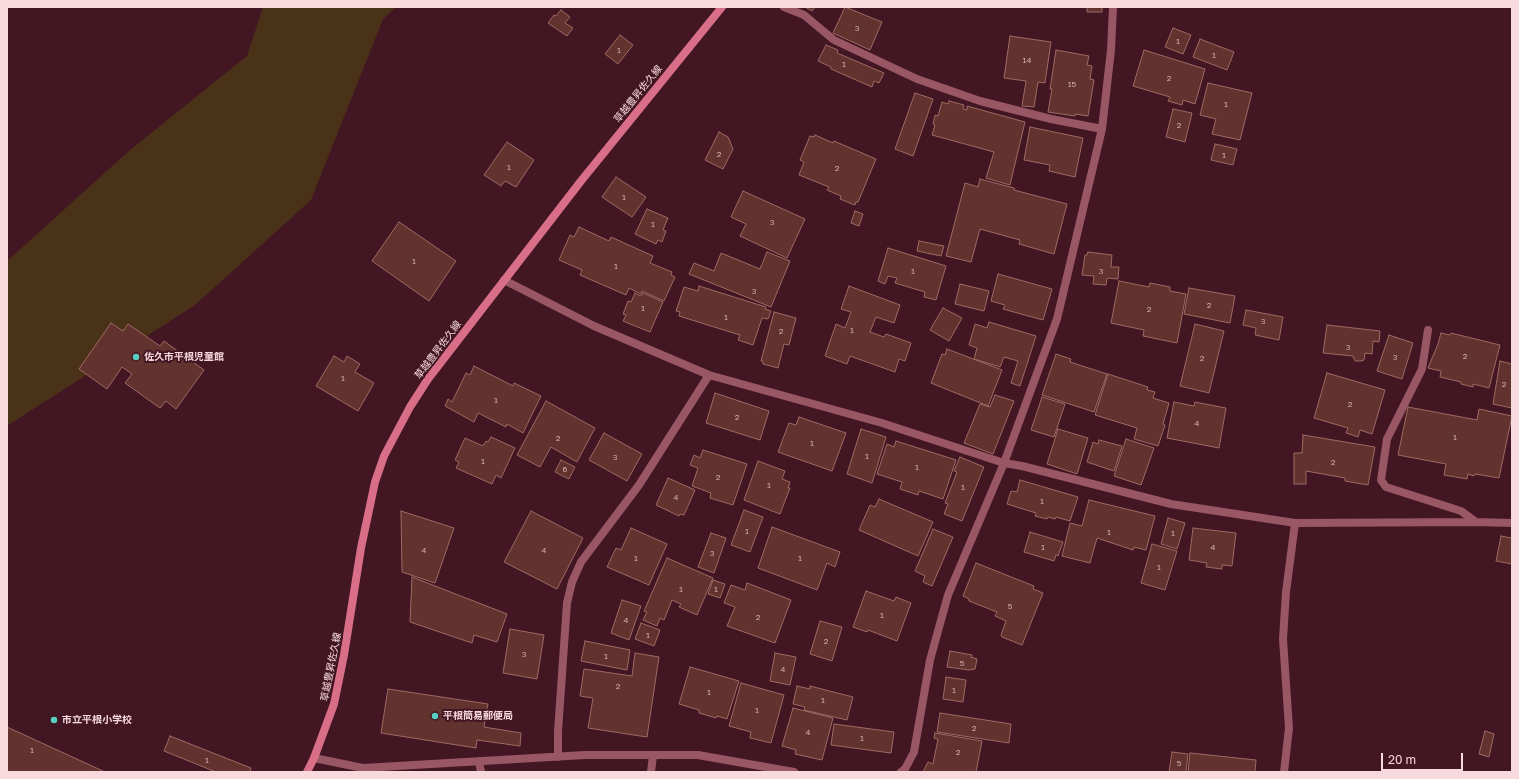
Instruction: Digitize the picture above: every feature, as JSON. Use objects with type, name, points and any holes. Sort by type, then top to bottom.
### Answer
[{"type":"main road","name":"草越豊昇佐久線","points":[[307,772],[314,758],[334,704],[344,655],[367,514],[375,482],[384,456],[410,407],[428,379],[581,181],[722,7]]},
{"type":"street","points":[[784,7],[804,15],[834,40],[917,79],[980,101],[1051,119],[1102,129]]},
{"type":"street","points":[[901,772],[905,769],[914,752],[930,660],[948,595],[1004,463],[1057,319],[1102,129],[1111,50],[1113,7]]},
{"type":"street","points":[[504,280],[594,326],[709,375],[882,423],[1004,463],[1022,466],[1170,504],[1295,523],[1512,523]]},
{"type":"street","points":[[1428,330],[1422,369],[1387,439],[1381,480],[1386,487],[1462,511],[1476,522]]},
{"type":"street","points":[[558,757],[558,731],[565,634],[572,582],[581,562],[639,486],[709,375]]},
{"type":"street","points":[[1284,772],[1289,728],[1283,639],[1286,592],[1295,523]]},
{"type":"street","points":[[652,772],[653,755]]},
{"type":"street","points":[[314,758],[363,768],[558,757],[698,755],[794,772]]},
{"type":"street","points":[[479,761],[481,772]]},
{"type":"shaded area","points":[[263,7],[396,7],[383,19],[311,200],[195,305],[7,426],[7,261],[130,150],[247,56]]},
{"type":"building","points":[[805,7],[815,7],[812,11]]},
{"type":"building","points":[[845,7],[882,22],[870,50],[833,33]]},
{"type":"building","points":[[1087,7],[1102,7],[1102,12],[1087,12]]},
{"type":"building","points":[[561,10],[570,17],[565,23],[573,28],[567,36],[548,23],[554,15],[556,16]]},
{"type":"building","points":[[1173,28],[1191,35],[1183,54],[1165,47]]},
{"type":"building","points":[[620,35],[633,45],[618,64],[605,54]]},
{"type":"building","points":[[1010,36],[1051,42],[1045,83],[1038,82],[1034,107],[1022,106],[1026,81],[1004,78]]},
{"type":"building","points":[[1200,39],[1234,52],[1227,70],[1193,57]]},
{"type":"building","points":[[826,45],[838,50],[837,53],[884,73],[879,83],[874,81],[872,87],[831,69],[831,67],[818,61]]},
{"type":"building","points":[[1056,50],[1089,56],[1087,65],[1092,66],[1090,79],[1094,80],[1088,116],[1075,114],[1075,116],[1048,112]]},
{"type":"building","points":[[1144,50],[1205,69],[1195,104],[1183,100],[1182,105],[1168,101],[1170,97],[1133,86]]},
{"type":"building","points":[[1208,83],[1252,93],[1240,140],[1212,134],[1216,119],[1200,115]]},
{"type":"building","points":[[915,93],[933,99],[913,156],[895,149]]},
{"type":"building","points":[[949,101],[964,105],[963,109],[967,110],[967,106],[1025,122],[1010,185],[986,178],[994,152],[932,135],[935,125],[933,124],[935,115],[938,116],[942,102],[948,104]]},
{"type":"building","points":[[1173,109],[1192,113],[1185,142],[1166,137]]},
{"type":"building","points":[[1030,127],[1083,138],[1075,177],[1049,171],[1050,165],[1024,160]]},
{"type":"building","points":[[719,132],[728,137],[733,149],[723,169],[705,160]]},
{"type":"building","points":[[815,135],[833,143],[834,141],[876,159],[858,202],[856,202],[855,205],[840,199],[841,196],[827,190],[829,187],[799,175],[804,162],[800,160],[810,136],[814,137]]},
{"type":"building","points":[[507,142],[534,160],[516,187],[505,181],[501,186],[484,175]]},
{"type":"building","points":[[1215,144],[1237,149],[1233,165],[1211,160]]},
{"type":"building","points":[[616,177],[646,197],[632,217],[602,197]]},
{"type":"building","points":[[980,179],[1067,204],[1054,254],[1019,244],[1020,240],[980,229],[971,262],[946,256],[965,183],[978,187]]},
{"type":"building","points":[[743,191],[805,219],[787,258],[740,236],[746,224],[731,217]]},
{"type":"building","points":[[647,209],[668,218],[663,230],[666,231],[662,242],[658,240],[656,244],[635,234]]},
{"type":"building","points":[[855,211],[863,214],[859,226],[851,223]]},
{"type":"building","points":[[399,222],[456,261],[429,301],[372,261]]},
{"type":"building","points":[[579,227],[609,241],[611,237],[653,256],[650,263],[672,272],[671,275],[675,277],[664,301],[642,291],[641,294],[629,288],[626,295],[580,275],[582,270],[559,260],[570,235],[574,237]]},
{"type":"building","points":[[919,241],[944,246],[941,256],[917,251]]},
{"type":"building","points":[[888,248],[946,266],[936,300],[924,297],[925,292],[895,283],[897,278],[888,276],[885,284],[878,281]]},
{"type":"building","points":[[767,252],[790,261],[771,307],[689,274],[694,263],[714,271],[721,253],[760,269]]},
{"type":"building","points":[[1088,252],[1112,255],[1111,267],[1119,267],[1118,279],[1107,278],[1106,285],[1093,284],[1094,276],[1082,275],[1085,255],[1087,255]]},
{"type":"building","points":[[998,274],[1052,289],[1043,320],[1003,309],[1005,305],[991,301]]},
{"type":"building","points":[[1119,281],[1149,287],[1150,283],[1170,287],[1170,291],[1186,294],[1177,343],[1143,336],[1144,330],[1111,323]]},
{"type":"building","points":[[960,284],[989,291],[984,311],[955,304]]},
{"type":"building","points":[[699,286],[766,307],[765,309],[771,311],[768,319],[762,318],[753,345],[738,340],[740,335],[679,316],[680,312],[676,311],[684,287],[698,291]]},
{"type":"building","points":[[849,286],[900,305],[894,323],[876,317],[870,332],[884,337],[886,334],[911,343],[905,361],[899,359],[895,372],[850,356],[847,364],[825,356],[836,324],[845,328],[851,312],[841,309]]},
{"type":"building","points":[[1189,288],[1235,296],[1230,323],[1184,314]]},
{"type":"building","points":[[635,293],[641,296],[643,293],[663,302],[650,332],[623,321],[626,315],[623,314],[628,301],[631,302]]},
{"type":"building","points":[[943,308],[962,318],[949,341],[930,330]]},
{"type":"building","points":[[1246,310],[1283,317],[1279,340],[1255,335],[1256,328],[1243,325]]},
{"type":"building","points":[[774,312],[796,318],[789,345],[784,344],[778,368],[763,364],[763,361],[761,361]]},
{"type":"building","points":[[989,322],[1036,336],[1020,386],[1011,383],[1018,361],[1004,357],[1000,367],[974,359],[977,348],[969,345],[975,324],[987,328]]},
{"type":"building","name":"佐久市平根児童館","points":[[111,323],[123,331],[128,324],[160,346],[164,341],[204,370],[176,409],[166,401],[160,408],[125,383],[132,374],[122,367],[107,389],[79,369]]},
{"type":"building","points":[[1195,324],[1224,331],[1209,393],[1180,386]]},
{"type":"building","points":[[1327,325],[1380,331],[1379,342],[1373,341],[1372,354],[1365,353],[1364,360],[1361,361],[1355,361],[1353,356],[1323,353]]},
{"type":"building","points":[[1441,333],[1450,335],[1451,333],[1500,345],[1489,388],[1473,384],[1473,387],[1461,384],[1461,382],[1440,377],[1441,371],[1428,368]]},
{"type":"building","points":[[1389,335],[1413,343],[1402,379],[1377,371]]},
{"type":"building","points":[[947,349],[1002,370],[988,406],[931,383],[942,354],[945,355]]},
{"type":"building","points":[[1056,354],[1071,359],[1070,362],[1107,374],[1094,412],[1042,395]]},
{"type":"building","points":[[334,356],[344,362],[347,356],[360,364],[355,372],[374,383],[358,411],[316,386]]},
{"type":"building","points":[[1500,361],[1512,364],[1512,408],[1493,404]]},
{"type":"building","points":[[474,366],[513,386],[514,383],[541,396],[523,433],[507,424],[506,427],[478,413],[474,422],[445,406],[448,399],[452,402],[466,373],[470,375]]},
{"type":"building","points":[[1327,373],[1385,390],[1372,434],[1360,430],[1358,437],[1346,433],[1348,428],[1314,418]]},
{"type":"building","points":[[1108,374],[1148,387],[1147,390],[1155,392],[1153,398],[1169,403],[1163,424],[1165,425],[1158,446],[1134,439],[1137,428],[1095,415]]},
{"type":"building","points":[[715,393],[769,411],[760,440],[706,423]]},
{"type":"building","points":[[995,395],[1014,401],[993,454],[964,443],[980,404],[990,407]]},
{"type":"building","points":[[1042,397],[1065,404],[1054,437],[1031,430]]},
{"type":"building","points":[[546,401],[595,428],[577,462],[551,447],[540,467],[517,455]]},
{"type":"building","points":[[1174,402],[1194,406],[1195,402],[1226,408],[1219,448],[1167,438]]},
{"type":"building","points":[[1408,407],[1477,420],[1479,409],[1512,416],[1499,478],[1475,474],[1474,476],[1468,474],[1467,479],[1444,475],[1446,464],[1398,455]]},
{"type":"building","points":[[799,417],[846,433],[832,471],[778,452],[789,423],[796,425]]},
{"type":"building","points":[[861,429],[886,437],[872,483],[847,474]]},
{"type":"building","points":[[1058,429],[1088,438],[1077,474],[1047,464]]},
{"type":"building","points":[[604,433],[642,454],[627,481],[589,460]]},
{"type":"building","points":[[1303,435],[1375,447],[1368,485],[1345,481],[1345,478],[1306,471],[1306,484],[1294,484],[1294,453],[1302,453]]},
{"type":"building","points":[[491,437],[515,448],[501,478],[496,475],[492,484],[456,468],[459,462],[455,460],[465,438],[483,446]]},
{"type":"building","points":[[1126,439],[1154,448],[1141,485],[1114,476]]},
{"type":"building","points":[[1099,440],[1122,446],[1114,471],[1087,462],[1093,442],[1098,444]]},
{"type":"building","points":[[896,441],[956,460],[943,499],[919,491],[918,495],[900,489],[902,482],[877,474],[887,444],[894,447]]},
{"type":"building","points":[[703,450],[747,464],[733,505],[710,498],[711,493],[692,486],[698,468],[690,465],[694,455],[700,458]]},
{"type":"building","points":[[960,457],[984,467],[962,521],[944,514],[948,504],[945,503],[957,472],[954,471]]},
{"type":"building","points":[[561,460],[575,467],[569,479],[555,472]]},
{"type":"building","points":[[758,461],[785,471],[782,479],[790,482],[788,488],[790,488],[780,514],[744,500]]},
{"type":"building","points":[[668,478],[695,490],[684,515],[680,514],[679,516],[656,505]]},
{"type":"building","points":[[1020,480],[1078,497],[1070,521],[1056,517],[1055,519],[1048,517],[1047,519],[1035,516],[1036,513],[1007,504],[1011,491],[1017,492]]},
{"type":"building","points":[[879,499],[933,522],[918,556],[859,530],[870,505],[875,507]]},
{"type":"building","points":[[1089,500],[1155,516],[1146,550],[1134,547],[1133,550],[1097,538],[1090,563],[1062,556],[1070,523],[1082,526]]},
{"type":"building","points":[[744,510],[763,517],[750,552],[731,545]]},
{"type":"building","points":[[401,511],[454,528],[435,583],[402,572]]},
{"type":"building","points":[[531,511],[583,538],[557,589],[504,562]]},
{"type":"building","points":[[1168,518],[1185,523],[1177,549],[1161,544]]},
{"type":"building","points":[[772,527],[840,552],[835,567],[827,563],[817,590],[758,568]]},
{"type":"building","points":[[631,528],[667,544],[649,585],[607,567],[616,548],[621,550]]},
{"type":"building","points":[[1193,528],[1236,533],[1232,566],[1222,565],[1222,569],[1206,567],[1207,563],[1189,560]]},
{"type":"building","points":[[933,529],[953,537],[932,586],[923,582],[925,576],[915,571]]},
{"type":"building","points":[[1030,532],[1063,542],[1058,556],[1056,555],[1054,561],[1024,552]]},
{"type":"building","points":[[711,533],[726,538],[714,573],[698,567]]},
{"type":"building","points":[[1501,536],[1512,538],[1512,564],[1496,561]]},
{"type":"building","points":[[1152,544],[1177,551],[1165,590],[1141,583]]},
{"type":"building","points":[[667,558],[713,578],[697,615],[679,607],[681,604],[672,600],[664,620],[660,618],[657,626],[643,620],[647,612],[644,611]]},
{"type":"building","points":[[976,563],[1034,586],[1033,589],[1043,593],[1022,645],[1002,637],[1001,635],[1006,621],[995,616],[997,612],[969,601],[969,599],[963,596]]},
{"type":"building","points":[[412,577],[507,614],[497,642],[474,635],[472,643],[410,622]]},
{"type":"building","points":[[713,580],[725,584],[720,598],[708,594]]},
{"type":"building","points":[[747,583],[791,600],[775,643],[727,626],[735,607],[724,603],[731,585],[745,590]]},
{"type":"building","points":[[866,591],[894,601],[896,597],[911,603],[897,641],[868,630],[867,632],[853,627]]},
{"type":"building","points":[[622,600],[641,606],[629,640],[611,633]]},
{"type":"building","points":[[820,621],[842,627],[832,661],[810,654]]},
{"type":"building","points":[[641,623],[660,630],[654,646],[635,639]]},
{"type":"building","points":[[510,629],[544,635],[537,679],[503,673]]},
{"type":"building","points":[[585,641],[630,650],[627,670],[581,661]]},
{"type":"building","points":[[950,651],[972,655],[971,657],[977,659],[975,669],[969,670],[947,667]]},
{"type":"building","points":[[635,653],[659,657],[647,737],[588,728],[593,698],[580,696],[584,669],[632,676]]},
{"type":"building","points":[[775,653],[796,657],[790,685],[770,681]]},
{"type":"building","points":[[690,667],[739,681],[727,719],[717,716],[716,718],[699,713],[699,710],[679,704]]},
{"type":"building","points":[[946,677],[966,680],[963,702],[943,699]]},
{"type":"building","points":[[741,683],[784,695],[771,743],[750,738],[751,732],[729,726]]},
{"type":"building","points":[[797,686],[810,689],[810,686],[853,697],[847,720],[804,710],[805,707],[793,704]]},
{"type":"building","name":"平根簡易郵便局","points":[[388,689],[488,704],[484,727],[521,733],[520,746],[477,740],[476,748],[381,733]]},
{"type":"building","points":[[793,708],[833,718],[822,760],[795,754],[796,750],[782,746]]},
{"type":"building","points":[[940,713],[1011,724],[1009,743],[937,732]]},
{"type":"building","points":[[834,724],[894,732],[891,753],[831,745]]},
{"type":"building","points":[[7,727],[105,772],[7,772]]},
{"type":"building","points":[[1485,731],[1494,734],[1489,757],[1479,754]]},
{"type":"building","points":[[935,733],[982,741],[976,772],[923,772],[928,762],[933,764],[938,739],[934,738]]},
{"type":"building","points":[[170,736],[251,768],[250,772],[216,772],[164,751]]},
{"type":"building","points":[[1172,752],[1188,754],[1186,772],[1169,772]]},
{"type":"building","points":[[1190,753],[1256,760],[1255,772],[1188,772]]},
{"type":"place","name":"佐久市平根児童館","points":[[136,357]]},
{"type":"place","name":"平根簡易郵便局","points":[[435,716]]},
{"type":"place","name":"市立平根小学校","points":[[54,720]]}]
